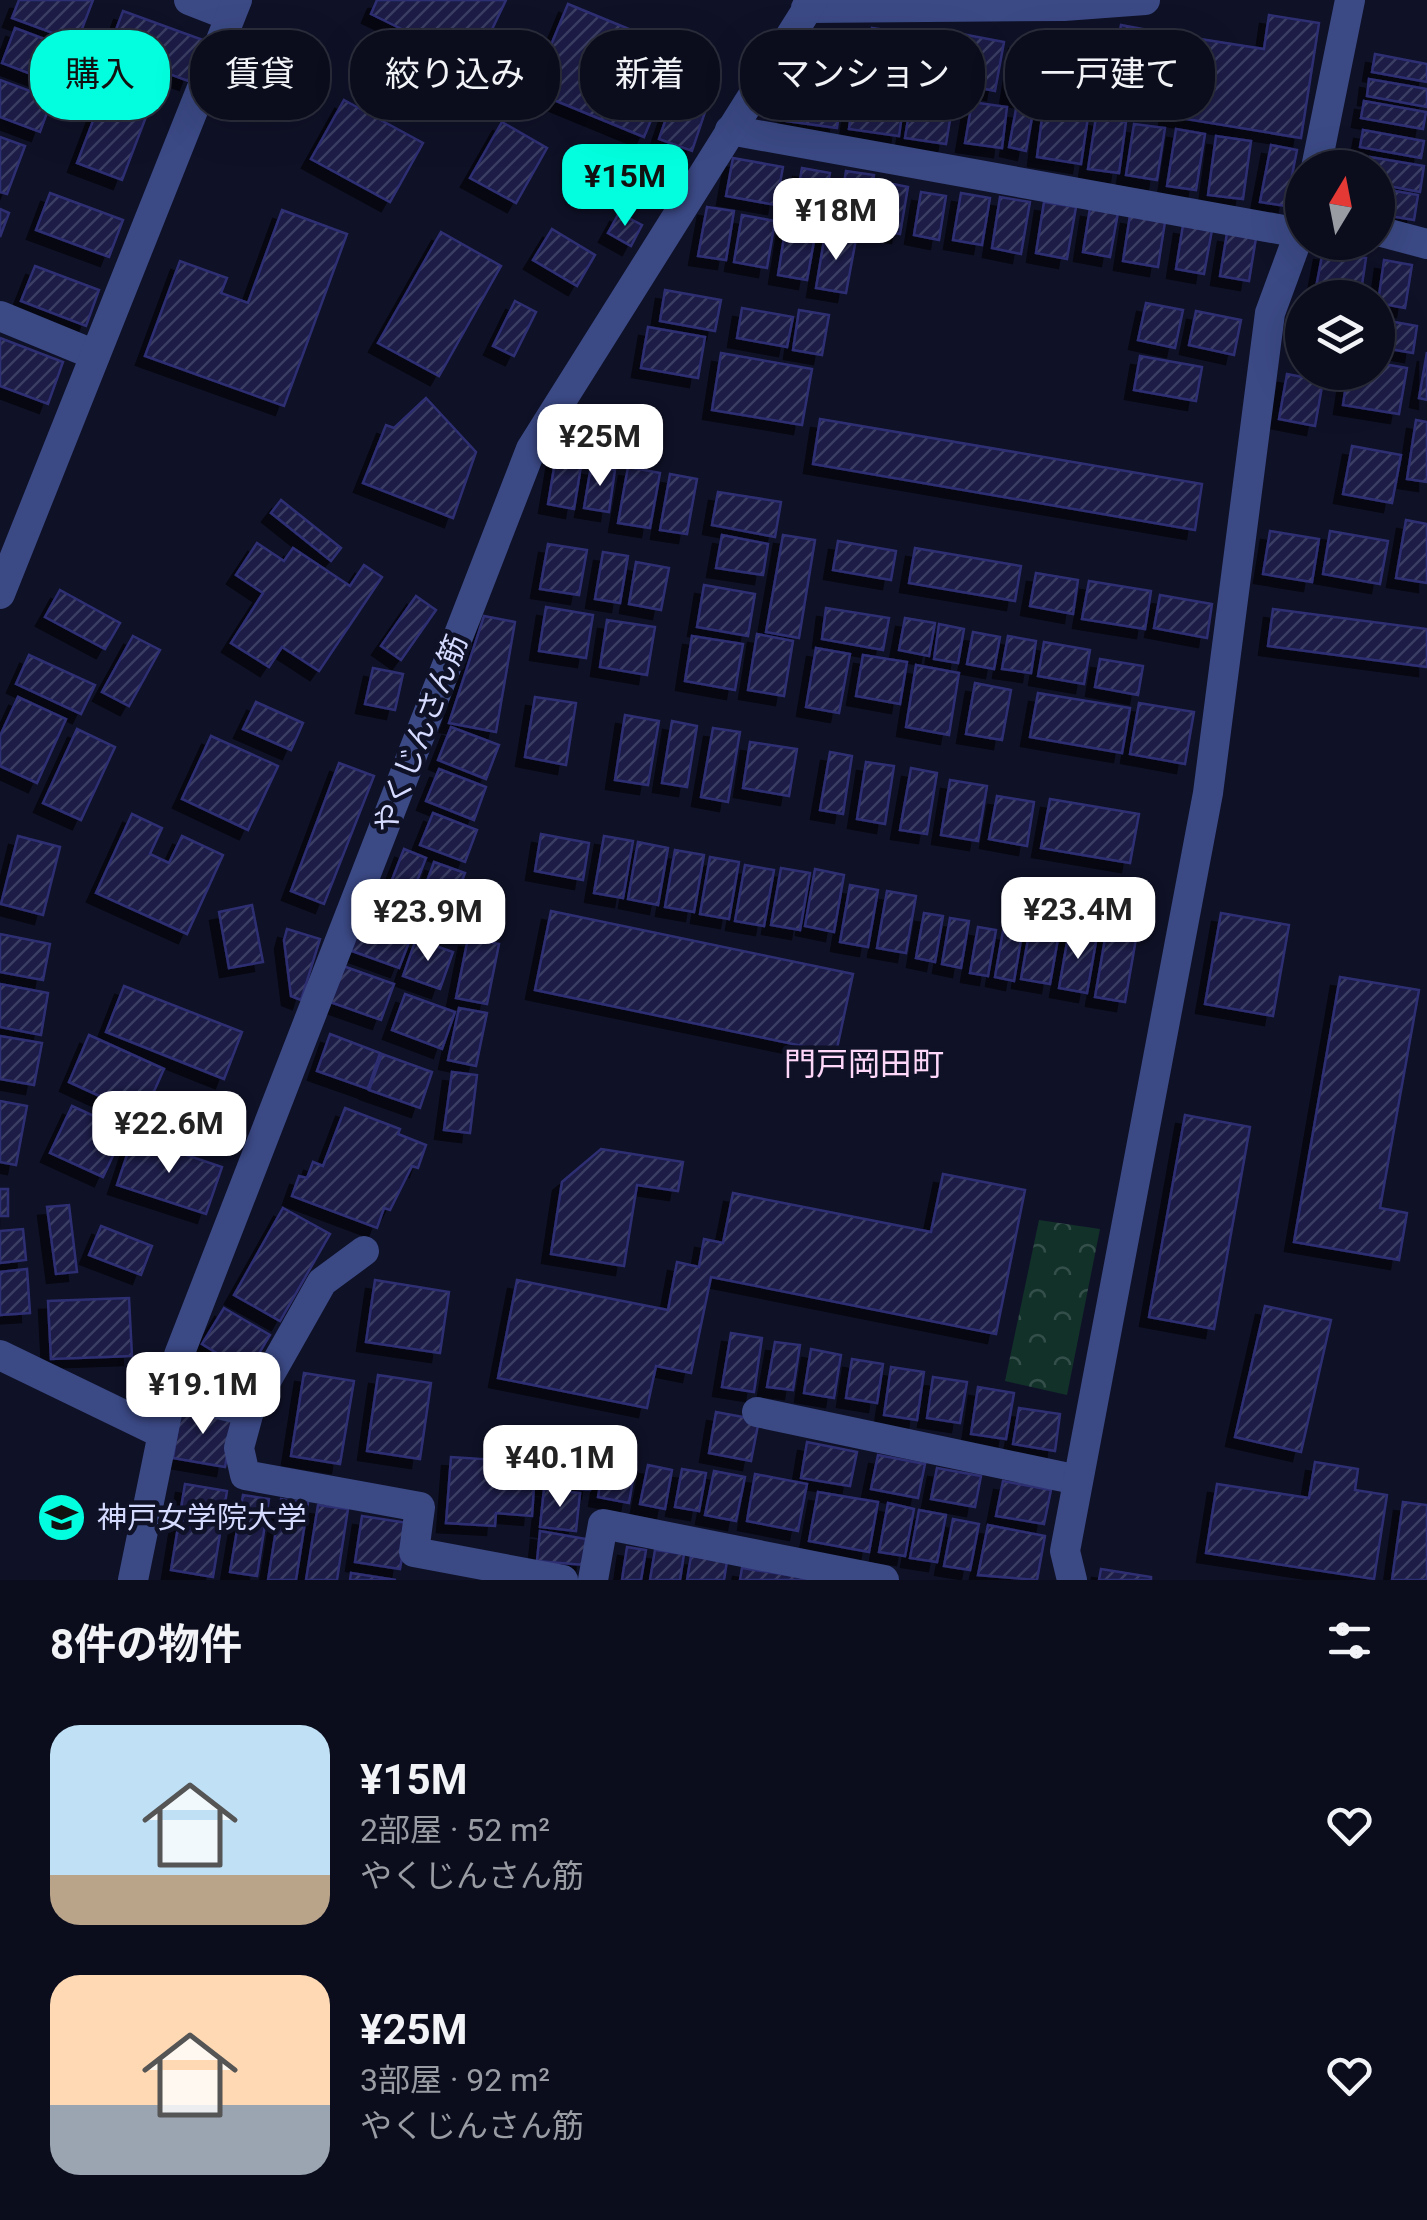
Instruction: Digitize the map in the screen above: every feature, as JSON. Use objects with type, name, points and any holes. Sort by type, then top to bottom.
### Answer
[{"type":"street","points":[[0,594],[234,8],[189,0]]},
{"type":"street","points":[[809,4],[1064,6],[1145,0]]},
{"type":"street","points":[[1320,150],[1350,0]]},
{"type":"street","name":"やくじんさん筋","points":[[133,1580],[160,1432],[179,1355],[532,449],[809,4]]},
{"type":"street","points":[[730,130],[1285,227]]},
{"type":"street","points":[[1395,236],[1427,244]]},
{"type":"street","points":[[1072,1580],[1065,1550],[1208,794],[1270,313],[1290,260]]},
{"type":"street","points":[[0,316],[95,354]]},
{"type":"street","points":[[364,1251],[322,1282],[249,1411],[239,1448],[245,1475],[420,1507],[414,1552],[563,1580]]},
{"type":"street","points":[[0,1355],[160,1432]]},
{"type":"street","points":[[169,1392],[249,1411]]},
{"type":"street","points":[[756,1412],[1078,1480]]},
{"type":"street","points":[[593,1580],[603,1524],[884,1580]]},
{"type":"green space","points":[[1039,1220],[1100,1229],[1067,1395],[1005,1381]]},
{"type":"building","points":[[19,0],[93,0],[82,30],[44,30],[12,18]]},
{"type":"building","points":[[377,0],[506,0],[492,30],[404,30],[371,14]]},
{"type":"building","points":[[568,4],[631,30],[580,30],[580,111],[560,102],[557,30]]},
{"type":"building","points":[[123,11],[190,35],[188,81],[170,74],[170,30],[116,30]]},
{"type":"building","points":[[1269,15],[1319,23],[1301,138],[1192,120],[1215,120],[1215,41],[1264,49]]},
{"type":"building","points":[[1121,25],[1148,30],[1120,30]]},
{"type":"building","points":[[15,28],[30,34],[30,74],[2,63]]},
{"type":"building","points":[[985,38],[1004,42],[995,91],[985,89]]},
{"type":"building","points":[[1375,54],[1427,64],[1427,82],[1372,72]]},
{"type":"building","points":[[1369,79],[1427,89],[1427,107],[1367,96]]},
{"type":"building","points":[[0,80],[30,91],[30,120],[44,120],[40,132],[0,117]]},
{"type":"building","points":[[344,100],[350,103],[350,120],[381,120],[423,143],[390,202],[311,159]]},
{"type":"building","points":[[1364,101],[1426,112],[1423,129],[1361,118]]},
{"type":"building","points":[[985,104],[1005,107],[1002,148],[965,143],[969,120],[985,120]]},
{"type":"building","points":[[93,120],[145,120],[122,180],[77,163]]},
{"type":"building","points":[[603,120],[651,120],[644,137]]},
{"type":"building","points":[[665,120],[702,120],[692,151],[659,139]]},
{"type":"building","points":[[786,120],[838,120],[837,128]]},
{"type":"building","points":[[850,120],[901,120],[899,136],[849,129]]},
{"type":"building","points":[[908,120],[950,120],[946,144],[905,138]]},
{"type":"building","points":[[1014,120],[1032,120],[1026,151],[1009,147]]},
{"type":"building","points":[[1042,120],[1088,120],[1081,164],[1037,157]]},
{"type":"building","points":[[1096,120],[1126,122],[1119,173],[1088,169]]},
{"type":"building","points":[[502,122],[547,148],[516,203],[470,178]]},
{"type":"building","points":[[1134,124],[1165,128],[1157,180],[1126,175]]},
{"type":"building","points":[[1176,129],[1205,134],[1196,190],[1167,186]]},
{"type":"building","points":[[1363,130],[1424,141],[1421,158],[1395,153],[1395,150],[1360,147]]},
{"type":"building","points":[[1216,136],[1251,141],[1243,199],[1208,195]]},
{"type":"building","points":[[0,137],[25,146],[7,194],[0,192]]},
{"type":"building","points":[[1271,145],[1297,150],[1285,150],[1285,206],[1260,202]]},
{"type":"building","points":[[733,158],[783,167],[776,205],[726,196]]},
{"type":"building","points":[[1395,161],[1424,166],[1420,192],[1395,187]]},
{"type":"building","points":[[802,168],[830,173],[822,216],[794,212]]},
{"type":"building","points":[[846,171],[874,175],[865,225],[838,220]]},
{"type":"building","points":[[883,182],[908,187],[900,234],[874,229]]},
{"type":"building","points":[[1395,191],[1418,195],[1414,220],[1395,217]]},
{"type":"building","points":[[921,192],[946,196],[939,240],[914,235]]},
{"type":"building","points":[[50,193],[123,220],[109,257],[36,230]]},
{"type":"building","points":[[961,193],[990,198],[982,245],[953,240]]},
{"type":"building","points":[[1000,197],[1030,202],[1021,254],[992,248]]},
{"type":"building","points":[[1044,202],[1076,207],[1067,259],[1036,253]]},
{"type":"building","points":[[707,207],[734,211],[726,260],[698,256]]},
{"type":"building","points":[[1090,208],[1118,213],[1110,257],[1083,252]]},
{"type":"building","points":[[0,209],[9,213],[0,237]]},
{"type":"building","points":[[282,210],[347,234],[284,406],[145,356],[180,261],[227,278],[221,293],[248,303]]},
{"type":"building","points":[[619,213],[642,225],[631,246],[608,233]]},
{"type":"building","points":[[742,215],[775,221],[767,268],[734,262]]},
{"type":"building","points":[[1130,215],[1165,222],[1158,267],[1123,261]]},
{"type":"building","points":[[786,225],[816,230],[807,280],[778,275]]},
{"type":"building","points":[[1183,225],[1212,230],[1204,274],[1176,269]]},
{"type":"building","points":[[552,229],[595,255],[577,286],[533,260]]},
{"type":"building","points":[[441,232],[501,266],[439,376],[378,343]]},
{"type":"building","points":[[1227,233],[1256,238],[1249,281],[1220,276]]},
{"type":"building","points":[[825,234],[856,239],[846,293],[816,288]]},
{"type":"building","points":[[1321,260],[1366,260],[1363,280],[1317,280]]},
{"type":"building","points":[[1384,260],[1412,265],[1405,308],[1395,306],[1395,280],[1381,280]]},
{"type":"building","points":[[35,266],[99,290],[86,326],[21,301]]},
{"type":"building","points":[[665,290],[721,300],[715,331],[660,321]]},
{"type":"building","points":[[515,301],[536,312],[514,356],[493,346]]},
{"type":"building","points":[[1146,303],[1183,310],[1175,348],[1138,340]]},
{"type":"building","points":[[742,308],[793,317],[787,347],[737,338]]},
{"type":"building","points":[[799,310],[829,315],[822,355],[793,350]]},
{"type":"building","points":[[1196,311],[1241,320],[1234,355],[1189,345]]},
{"type":"building","points":[[1395,322],[1417,326],[1413,353],[1395,350]]},
{"type":"building","points":[[648,327],[705,337],[698,378],[641,368]]},
{"type":"building","points":[[0,338],[63,362],[48,404],[0,386]]},
{"type":"building","points":[[1427,352],[1427,400],[1419,398]]},
{"type":"building","points":[[721,353],[812,369],[802,425],[712,410]]},
{"type":"building","points":[[1140,356],[1202,367],[1196,401],[1134,390]]},
{"type":"building","points":[[1395,366],[1407,368],[1399,414],[1343,405],[1345,390],[1395,390]]},
{"type":"building","points":[[1285,385],[1285,390],[1321,390],[1315,426],[1279,419]]},
{"type":"building","points":[[426,398],[476,452],[453,518],[363,483],[386,425],[394,428]]},
{"type":"building","points":[[820,419],[1202,484],[1195,530],[813,464]]},
{"type":"building","points":[[1416,420],[1427,422],[1427,482],[1407,479]]},
{"type":"building","points":[[1352,446],[1401,455],[1392,503],[1343,494]]},
{"type":"building","points":[[556,456],[582,460],[574,509],[548,504]]},
{"type":"building","points":[[591,466],[615,470],[609,512],[584,508]]},
{"type":"building","points":[[628,467],[660,473],[650,528],[618,523]]},
{"type":"building","points":[[670,474],[697,479],[687,534],[660,530]]},
{"type":"building","points":[[718,492],[781,502],[775,537],[712,525]]},
{"type":"building","points":[[281,500],[341,548],[331,561],[271,513]]},
{"type":"building","points":[[1406,520],[1427,524],[1427,583],[1396,578]]},
{"type":"building","points":[[1270,531],[1319,539],[1312,582],[1263,574]]},
{"type":"building","points":[[1330,531],[1388,541],[1380,584],[1323,574]]},
{"type":"building","points":[[722,535],[768,544],[763,575],[716,568]]},
{"type":"building","points":[[783,535],[815,540],[799,638],[766,632]]},
{"type":"building","points":[[838,541],[896,551],[891,580],[833,570]]},
{"type":"building","points":[[257,543],[284,561],[293,548],[350,586],[364,565],[382,577],[319,671],[282,647],[269,667],[231,643],[263,593],[236,575]]},
{"type":"building","points":[[548,544],[587,550],[579,595],[540,589]]},
{"type":"building","points":[[915,548],[1021,566],[1015,601],[909,583]]},
{"type":"building","points":[[603,552],[628,556],[620,603],[595,599]]},
{"type":"building","points":[[636,562],[669,568],[661,610],[629,604]]},
{"type":"building","points":[[1036,573],[1078,580],[1073,614],[1030,606]]},
{"type":"building","points":[[1089,581],[1151,591],[1145,629],[1082,619]]},
{"type":"building","points":[[704,585],[755,594],[748,636],[697,627]]},
{"type":"building","points":[[60,590],[120,623],[105,649],[45,617]]},
{"type":"building","points":[[1160,595],[1212,604],[1207,638],[1154,628]]},
{"type":"building","points":[[416,596],[436,610],[401,660],[381,646]]},
{"type":"building","points":[[546,607],[593,615],[586,658],[539,651]]},
{"type":"building","points":[[826,608],[889,618],[883,650],[822,639]]},
{"type":"building","points":[[1273,609],[1427,629],[1427,667],[1268,646]]},
{"type":"building","points":[[484,616],[515,622],[496,732],[449,723]]},
{"type":"building","points":[[905,618],[935,623],[929,656],[899,650]]},
{"type":"building","points":[[607,620],[655,627],[647,675],[600,667]]},
{"type":"building","points":[[939,624],[964,629],[958,663],[934,659]]},
{"type":"building","points":[[973,632],[1000,637],[994,669],[967,664]]},
{"type":"building","points":[[757,634],[793,641],[784,696],[748,690]]},
{"type":"building","points":[[133,636],[160,650],[129,706],[102,692]]},
{"type":"building","points":[[692,636],[743,644],[735,690],[685,681]]},
{"type":"building","points":[[1008,636],[1036,641],[1031,673],[1002,669]]},
{"type":"building","points":[[1044,642],[1090,650],[1084,684],[1038,676]]},
{"type":"building","points":[[816,648],[850,654],[839,713],[806,707]]},
{"type":"building","points":[[29,655],[95,685],[81,714],[16,684]]},
{"type":"building","points":[[863,655],[907,662],[900,704],[856,696]]},
{"type":"building","points":[[1100,659],[1143,666],[1138,695],[1095,687]]},
{"type":"building","points":[[916,665],[959,673],[949,735],[906,727]]},
{"type":"building","points":[[373,668],[403,674],[395,710],[365,704]]},
{"type":"building","points":[[975,683],[1011,690],[1002,740],[966,734]]},
{"type":"building","points":[[1038,693],[1130,708],[1122,753],[1030,737]]},
{"type":"building","points":[[18,697],[66,719],[37,783],[0,766],[0,736]]},
{"type":"building","points":[[535,697],[576,703],[566,765],[525,757]]},
{"type":"building","points":[[256,702],[303,723],[291,750],[243,729]]},
{"type":"building","points":[[1139,703],[1194,712],[1185,764],[1130,754]]},
{"type":"building","points":[[625,715],[659,721],[648,785],[615,780]]},
{"type":"building","points":[[672,721],[697,726],[687,787],[662,783]]},
{"type":"building","points":[[451,727],[499,745],[486,779],[438,760]]},
{"type":"building","points":[[713,728],[740,732],[728,802],[701,797]]},
{"type":"building","points":[[77,729],[115,747],[81,820],[43,803]]},
{"type":"building","points":[[211,736],[278,766],[248,830],[182,799]]},
{"type":"building","points":[[750,742],[797,749],[789,796],[743,788]]},
{"type":"building","points":[[830,752],[852,756],[843,814],[820,810]]},
{"type":"building","points":[[866,762],[894,766],[885,824],[857,819]]},
{"type":"building","points":[[339,763],[374,776],[324,904],[291,891]]},
{"type":"building","points":[[911,768],[937,773],[927,834],[900,830]]},
{"type":"building","points":[[439,769],[486,787],[474,820],[426,801]]},
{"type":"building","points":[[950,780],[987,786],[978,841],[941,835]]},
{"type":"building","points":[[997,796],[1034,802],[1027,846],[989,839]]},
{"type":"building","points":[[1050,799],[1139,814],[1130,863],[1041,848]]},
{"type":"building","points":[[433,813],[477,830],[465,862],[420,845]]},
{"type":"building","points":[[132,814],[162,828],[150,854],[169,863],[182,836],[223,855],[187,934],[96,893]]},
{"type":"building","points":[[541,834],[589,843],[583,880],[535,871]]},
{"type":"building","points":[[18,836],[60,847],[43,915],[1,904]]},
{"type":"building","points":[[604,836],[633,841],[623,898],[594,893]]},
{"type":"building","points":[[638,842],[668,848],[658,905],[628,899]]},
{"type":"building","points":[[404,849],[426,858],[410,899],[388,890]]},
{"type":"building","points":[[675,850],[704,855],[694,912],[665,907]]},
{"type":"building","points":[[710,857],[739,862],[729,919],[700,914]]},
{"type":"building","points":[[434,862],[465,873],[449,914],[419,903]]},
{"type":"building","points":[[745,865],[774,870],[764,926],[735,921]]},
{"type":"building","points":[[781,868],[810,873],[800,930],[771,925]]},
{"type":"building","points":[[815,869],[844,875],[834,932],[805,926]]},
{"type":"building","points":[[850,885],[878,890],[868,947],[840,942]]},
{"type":"building","points":[[887,891],[916,896],[906,953],[877,948]]},
{"type":"building","points":[[252,905],[263,962],[229,968],[219,912]]},
{"type":"building","points":[[551,911],[853,974],[836,1053],[535,990]]},
{"type":"building","points":[[924,913],[943,916],[935,962],[916,958]]},
{"type":"building","points":[[1221,913],[1289,925],[1273,1016],[1205,1004]]},
{"type":"building","points":[[361,914],[413,932],[399,968],[349,950]]},
{"type":"building","points":[[950,918],[969,921],[961,968],[942,964]]},
{"type":"building","points":[[1031,922],[1060,927],[1050,984],[1021,979]]},
{"type":"building","points":[[978,927],[996,930],[988,976],[970,973]]},
{"type":"building","points":[[287,929],[320,939],[301,1000],[291,996],[284,940]]},
{"type":"building","points":[[1003,931],[1022,934],[1014,981],[995,977]]},
{"type":"building","points":[[1069,931],[1097,936],[1087,993],[1059,988]]},
{"type":"building","points":[[1106,933],[1136,939],[1125,1002],[1095,997]]},
{"type":"building","points":[[0,934],[50,944],[43,980],[0,972]]},
{"type":"building","points":[[468,938],[499,944],[487,1004],[456,998]]},
{"type":"building","points":[[416,939],[453,952],[440,989],[403,976]]},
{"type":"building","points":[[343,966],[394,984],[381,1020],[330,1002]]},
{"type":"building","points":[[1340,977],[1419,990],[1380,1208],[1407,1213],[1399,1260],[1294,1242]]},
{"type":"building","points":[[0,984],[48,993],[41,1035],[0,1027]]},
{"type":"building","points":[[124,986],[242,1032],[224,1079],[106,1032]]},
{"type":"building","points":[[405,994],[455,1012],[442,1049],[392,1030]]},
{"type":"building","points":[[459,1008],[487,1013],[476,1066],[448,1060]]},
{"type":"building","points":[[330,1034],[380,1053],[368,1089],[317,1071]]},
{"type":"building","points":[[89,1035],[164,1069],[143,1116],[69,1082]]},
{"type":"building","points":[[0,1036],[42,1043],[34,1085],[0,1079]]},
{"type":"building","points":[[382,1054],[432,1072],[420,1108],[369,1090]]},
{"type":"building","points":[[452,1072],[477,1075],[470,1133],[444,1130]]},
{"type":"building","points":[[0,1101],[27,1106],[16,1165],[0,1162]]},
{"type":"building","points":[[72,1106],[125,1130],[103,1177],[50,1153]]},
{"type":"building","points":[[345,1108],[400,1129],[398,1134],[426,1145],[418,1168],[412,1166],[390,1210],[384,1208],[377,1228],[292,1196],[299,1176],[307,1178],[313,1162],[323,1166]]},
{"type":"building","points":[[1185,1115],[1250,1127],[1214,1329],[1149,1317]]},
{"type":"building","points":[[133,1137],[222,1167],[206,1214],[117,1185]]},
{"type":"building","points":[[601,1149],[683,1162],[678,1191],[637,1185],[624,1266],[551,1254],[562,1182]]},
{"type":"building","points":[[943,1174],[1025,1190],[996,1334],[711,1277],[691,1373],[656,1366],[647,1408],[498,1378],[517,1280],[668,1310],[677,1262],[699,1267],[704,1239],[723,1243],[733,1193],[931,1232]]},
{"type":"building","points":[[0,1189],[8,1189],[8,1216],[0,1216]]},
{"type":"building","points":[[69,1205],[77,1272],[56,1274],[47,1207]]},
{"type":"building","points":[[283,1208],[330,1234],[280,1321],[234,1295]]},
{"type":"building","points":[[101,1226],[152,1246],[141,1275],[89,1255]]},
{"type":"building","points":[[23,1229],[26,1260],[0,1263],[0,1231]]},
{"type":"building","points":[[27,1269],[30,1313],[0,1315],[0,1272]]},
{"type":"building","points":[[375,1280],[449,1292],[440,1353],[366,1342]]},
{"type":"building","points":[[129,1298],[132,1356],[51,1359],[48,1301]]},
{"type":"building","points":[[1265,1306],[1331,1320],[1301,1452],[1235,1437]]},
{"type":"building","points":[[224,1308],[270,1335],[248,1372],[202,1344]]},
{"type":"building","points":[[731,1333],[762,1338],[754,1392],[722,1387]]},
{"type":"building","points":[[775,1342],[800,1345],[793,1390],[767,1387]]},
{"type":"building","points":[[811,1349],[841,1355],[834,1398],[804,1393]]},
{"type":"building","points":[[852,1359],[883,1364],[877,1403],[846,1398]]},
{"type":"building","points":[[891,1367],[924,1372],[917,1420],[884,1415]]},
{"type":"building","points":[[304,1373],[354,1381],[340,1464],[291,1456]]},
{"type":"building","points":[[378,1375],[431,1383],[420,1459],[367,1451]]},
{"type":"building","points":[[933,1377],[967,1382],[960,1423],[927,1418]]},
{"type":"building","points":[[978,1387],[1014,1393],[1006,1439],[971,1434]]},
{"type":"building","points":[[181,1407],[234,1416],[225,1467],[173,1458]]},
{"type":"building","points":[[1019,1408],[1060,1414],[1055,1451],[1013,1444]]},
{"type":"building","points":[[716,1412],[759,1420],[751,1461],[709,1453]]},
{"type":"building","points":[[807,1442],[857,1452],[850,1486],[801,1478]]},
{"type":"building","points":[[512,1455],[536,1457],[532,1516],[496,1513],[495,1526],[446,1523],[451,1457],[512,1461]]},
{"type":"building","points":[[546,1455],[594,1459],[590,1490],[544,1486]]},
{"type":"building","points":[[878,1455],[925,1464],[918,1498],[871,1489]]},
{"type":"building","points":[[605,1456],[636,1462],[629,1503],[598,1497]]},
{"type":"building","points":[[1315,1462],[1358,1469],[1355,1490],[1387,1495],[1374,1579],[1206,1553],[1217,1484],[1309,1498]]},
{"type":"building","points":[[648,1465],[672,1470],[665,1509],[640,1504]]},
{"type":"building","points":[[937,1468],[981,1476],[975,1507],[931,1499]]},
{"type":"building","points":[[682,1469],[706,1473],[699,1511],[675,1507]]},
{"type":"building","points":[[714,1471],[745,1477],[736,1521],[705,1515]]},
{"type":"building","points":[[755,1474],[807,1484],[798,1531],[747,1521]]},
{"type":"building","points":[[1003,1481],[1051,1490],[1044,1524],[996,1516]]},
{"type":"building","points":[[185,1484],[227,1491],[213,1577],[171,1570]]},
{"type":"building","points":[[544,1489],[580,1493],[576,1531],[540,1527]]},
{"type":"building","points":[[818,1492],[878,1502],[869,1552],[809,1541]]},
{"type":"building","points":[[243,1495],[269,1499],[257,1576],[230,1572]]},
{"type":"building","points":[[281,1499],[308,1503],[296,1580],[268,1580]]},
{"type":"building","points":[[1403,1502],[1427,1505],[1427,1580],[1392,1580]]},
{"type":"building","points":[[888,1503],[914,1509],[905,1556],[879,1552]]},
{"type":"building","points":[[318,1505],[348,1509],[337,1580],[306,1580]]},
{"type":"building","points":[[919,1510],[946,1515],[937,1562],[910,1558]]},
{"type":"building","points":[[362,1516],[408,1523],[400,1569],[355,1562]]},
{"type":"building","points":[[953,1519],[979,1524],[970,1570],[944,1566]]},
{"type":"building","points":[[988,1525],[1045,1536],[1037,1580],[978,1575]]},
{"type":"building","points":[[540,1531],[586,1539],[584,1565],[537,1561]]},
{"type":"building","points":[[627,1547],[646,1550],[641,1580],[622,1580]]},
{"type":"building","points":[[655,1550],[684,1554],[680,1580],[650,1580]]},
{"type":"building","points":[[691,1556],[727,1561],[724,1580],[687,1580]]},
{"type":"building","points":[[742,1568],[820,1580],[740,1580]]},
{"type":"building","points":[[1101,1569],[1151,1577],[1151,1580],[1099,1580]]},
{"type":"building","points":[[351,1573],[396,1580],[350,1580]]},
{"type":"place","name":"神戸女学院大学","points":[[62,1517]]},
{"type":"district","name":"門戸岡田町","points":[[864,1064]]}]
